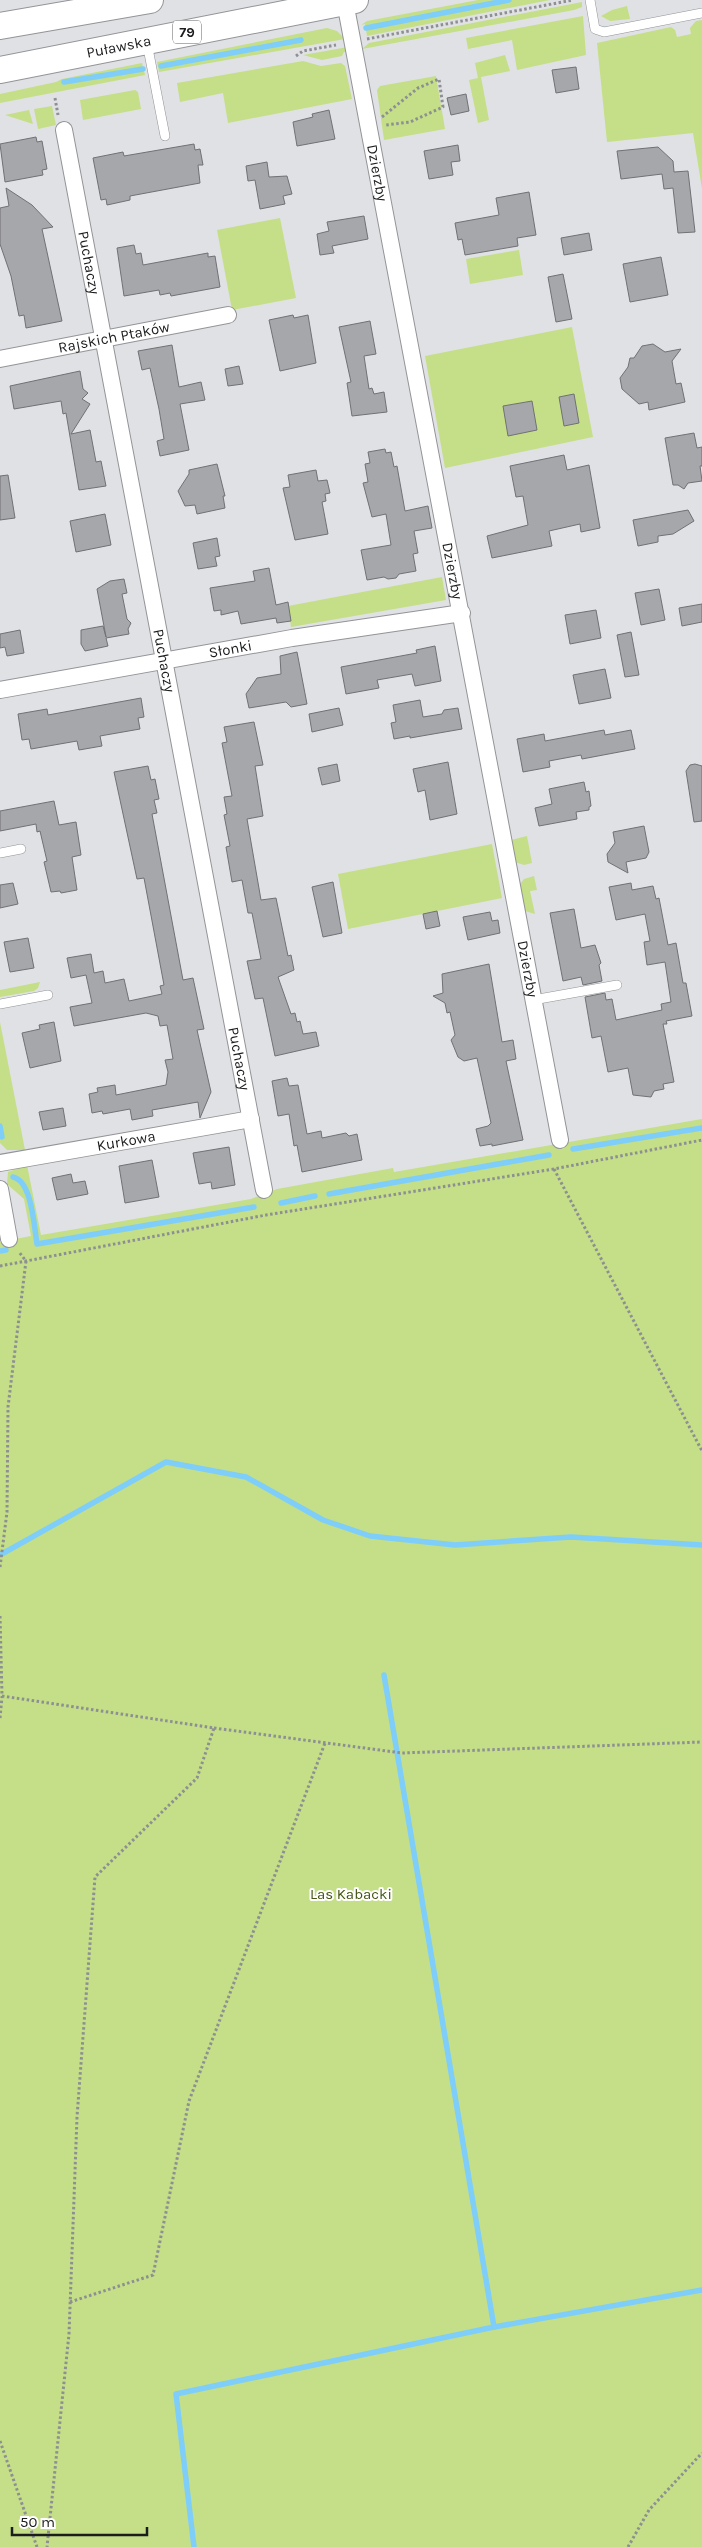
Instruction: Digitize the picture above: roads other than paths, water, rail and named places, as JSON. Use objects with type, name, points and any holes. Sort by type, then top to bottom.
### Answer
[{"type":"main road","points":[[0,26],[150,0]]},
{"type":"main road","name":"Puławska","points":[[0,70],[350,1]]},
{"type":"street","name":"Dzierzby","points":[[350,1],[560,1140]]},
{"type":"street","name":"Puchaczy","points":[[64,130],[264,1190]]},
{"type":"street","name":"Rajskich Ptaków","points":[[0,359],[228,315]]},
{"type":"street","name":"Słonki","points":[[0,690],[292,638],[462,613]]},
{"type":"street","name":"Kurkowa","points":[[0,1163],[251,1120]]},
{"type":"street","points":[[0,1189],[9,1239]]},
{"type":"lane","points":[[590,0],[595,29],[604,32],[702,13]]},
{"type":"lane","points":[[146,40],[164,136]]},
{"type":"lane","points":[[0,853],[21,849]]},
{"type":"lane","points":[[533,1000],[617,985]]},
{"type":"lane","points":[[0,1004],[48,995]]},
{"type":"waterway","points":[[366,28],[509,0]]},
{"type":"waterway","points":[[161,66],[301,40]]},
{"type":"waterway","points":[[64,82],[143,69]]},
{"type":"waterway","points":[[0,1126],[2,1137]]},
{"type":"waterway","points":[[573,1149],[702,1128]]},
{"type":"waterway","points":[[329,1194],[549,1155]]},
{"type":"waterway","points":[[13,1177],[19,1180],[28,1195],[37,1244],[254,1207]]},
{"type":"waterway","points":[[281,1203],[315,1196]]},
{"type":"waterway","points":[[0,1251],[6,1250]]},
{"type":"waterway","points":[[0,1555],[166,1462],[246,1477],[323,1520],[370,1536],[455,1545],[571,1537],[702,1545]]},
{"type":"waterway","points":[[384,1675],[494,2327]]},
{"type":"waterway","points":[[194,2547],[176,2394],[494,2327],[702,2290]]},
{"type":"park label","name":"Las Kabacki","points":[[351,1894]]}]
